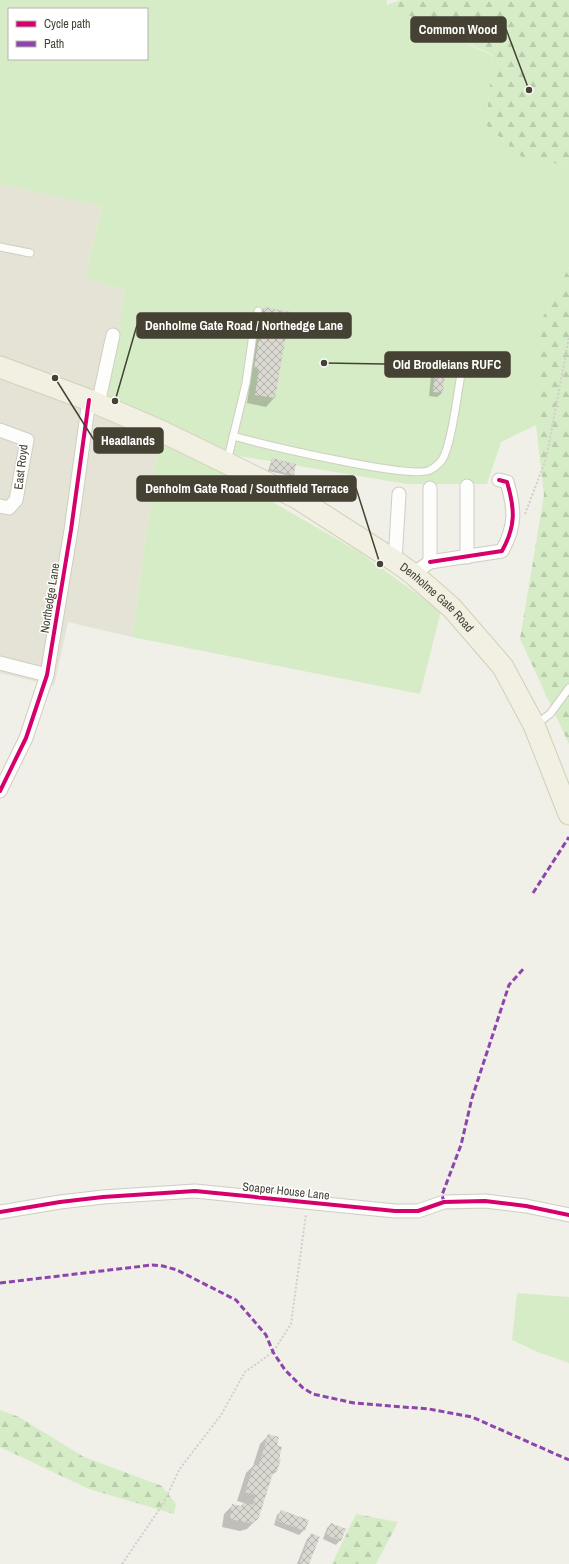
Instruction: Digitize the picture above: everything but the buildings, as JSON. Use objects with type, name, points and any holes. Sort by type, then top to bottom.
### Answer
[{"type":"main road","name":"Denholme Gate Road","points":[[0,367],[93,402],[163,432],[297,498],[413,574],[452,608],[503,667],[534,725],[569,814]]},
{"type":"street","name":"Northedge Lane","points":[[0,791],[26,738],[46,675],[93,402],[113,335]]},
{"type":"street","name":"East Royd","points":[[0,430],[26,440],[16,500],[9,508],[0,506]]},
{"type":"street","points":[[413,574],[430,562],[502,552],[511,536],[514,505],[507,482],[499,480]]},
{"type":"street","points":[[467,486],[467,557]]},
{"type":"street","points":[[430,488],[430,562]]},
{"type":"street","points":[[395,561],[399,494]]},
{"type":"street","points":[[0,663],[46,675]]},
{"type":"street","name":"Soaper House Lane","points":[[0,1212],[60,1202],[103,1197],[195,1191],[408,1212],[418,1211],[444,1202],[485,1201],[526,1206],[569,1215]]},
{"type":"lane","points":[[0,247],[30,253]]},
{"type":"lane","points":[[227,463],[246,383],[254,327],[258,311]]},
{"type":"lane","points":[[233,436],[280,449],[406,472],[430,470],[441,460],[447,448],[462,368]]},
{"type":"lane","points":[[534,725],[550,714],[569,688]]},
{"type":"path","points":[[511,536],[526,512],[546,459],[569,337]]},
{"type":"path","points":[[122,1564],[163,1504],[179,1470],[221,1415],[245,1372],[272,1352],[291,1324],[307,1203]]},
{"type":"shaded area","points":[[0,184],[102,205],[85,278],[125,290],[102,417],[159,444],[132,637],[68,622],[54,686],[0,673]]},
{"type":"green space","points":[[0,0],[387,0],[387,5],[493,56],[486,125],[526,161],[569,165],[569,267],[536,330],[536,425],[501,442],[487,484],[407,484],[233,455],[233,479],[359,552],[441,611],[420,694],[132,637],[159,444],[102,417],[125,290],[85,278],[102,206],[0,184]]},
{"type":"green space","points":[[401,0],[569,0],[569,165],[526,161],[486,125],[493,55],[386,5]]},
{"type":"green space","points":[[569,267],[569,744],[520,639],[544,495],[536,425],[536,330]]},
{"type":"green space","points":[[517,1293],[569,1297],[569,1363],[538,1352],[512,1340]]},
{"type":"green space","points":[[0,1410],[19,1417],[84,1457],[162,1486],[176,1504],[174,1514],[89,1489],[0,1447]]},
{"type":"green space","points":[[356,1514],[398,1522],[376,1564],[332,1564]]},
{"type":"marked path","points":[[533,893],[569,837]]},
{"type":"marked path","points":[[444,1202],[442,1195],[461,1145],[472,1098],[509,985],[525,967]]},
{"type":"marked path","points":[[0,1283],[152,1265],[177,1270],[236,1300],[266,1335],[273,1352],[285,1370],[303,1388],[313,1394],[354,1403],[429,1409],[472,1417],[569,1460]]},
{"type":"cycle path","points":[[0,791],[26,738],[47,675],[71,530],[89,400]]},
{"type":"cycle path","points":[[430,562],[502,551],[510,533],[513,509],[507,482],[499,480]]},
{"type":"cycle path","points":[[0,1212],[60,1202],[103,1197],[195,1191],[395,1211],[418,1211],[444,1202],[485,1201],[526,1206],[569,1215]]},
{"type":"place","name":"Common Wood","points":[[529,90]]},
{"type":"place","name":"Old Brodleians RUFC","points":[[324,363]]},
{"type":"place","name":"Headlands","points":[[55,378]]},
{"type":"place","name":"Denholme Gate Road / Northedge Lane","points":[[115,401]]},
{"type":"place","name":"Denholm Gate Road / Southfield Terrace","points":[[380,564]]}]
